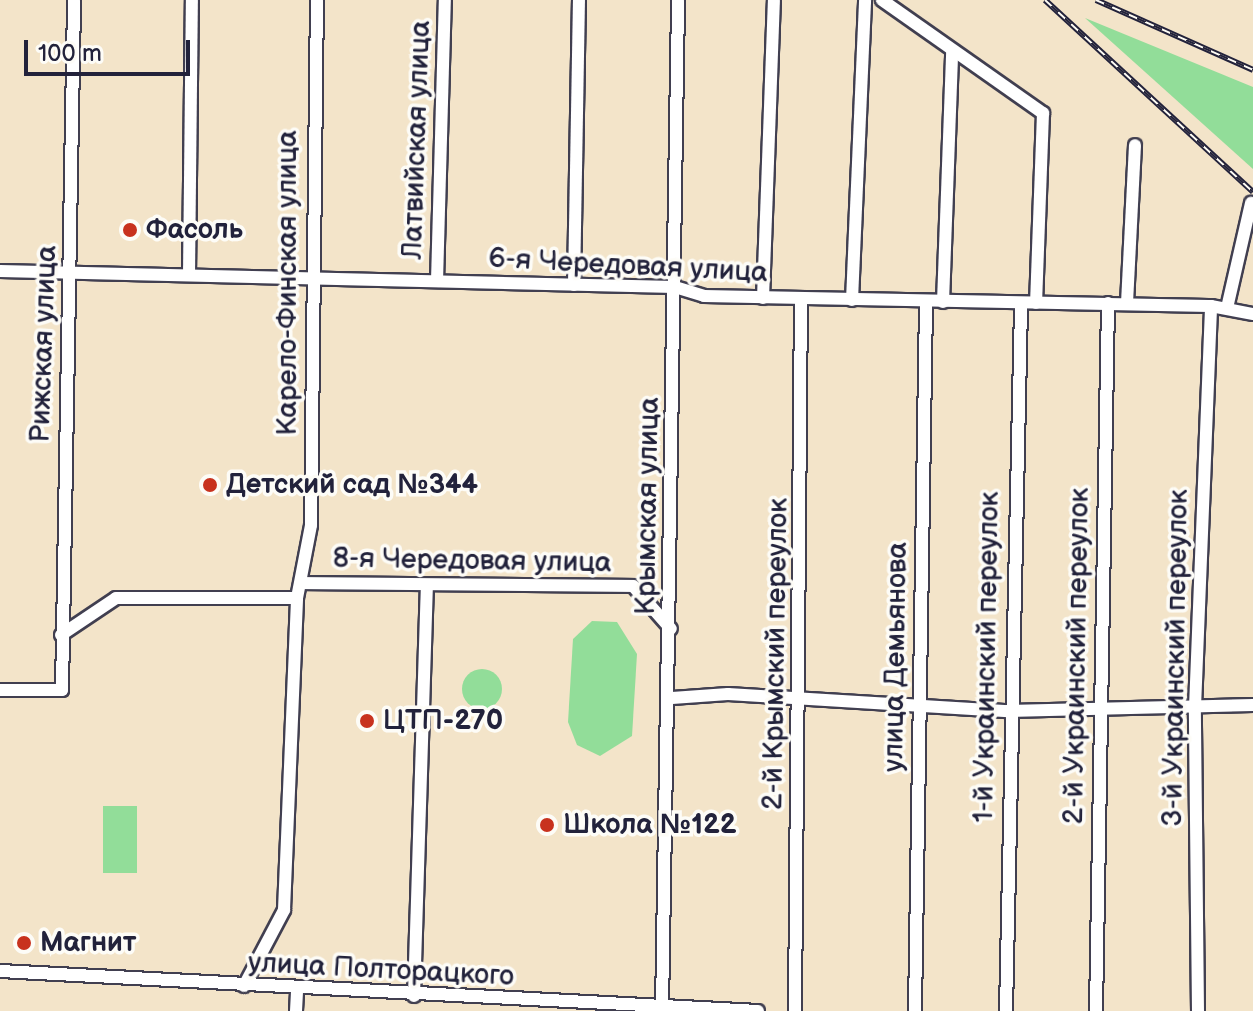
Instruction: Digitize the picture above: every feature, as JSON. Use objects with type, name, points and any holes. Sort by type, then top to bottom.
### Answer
[{"type":"street","name":"Рижская улица","points":[[0,690],[62,690],[74,0]]},
{"type":"street","points":[[189,275],[192,0]]},
{"type":"street","name":"Карело-Финская улица","points":[[244,986],[284,910],[297,598],[311,525],[311,278],[317,0]]},
{"type":"street","name":"Латвийская улица","points":[[437,281],[445,0]]},
{"type":"street","points":[[574,285],[579,0]]},
{"type":"street","name":"Крымская улица","points":[[662,1010],[672,698],[678,0]]},
{"type":"street","points":[[763,298],[774,0]]},
{"type":"street","points":[[852,300],[865,0]]},
{"type":"street","points":[[882,0],[1043,113],[1036,303]]},
{"type":"street","points":[[943,302],[952,52]]},
{"type":"street","points":[[1127,303],[1135,145]]},
{"type":"street","points":[[1227,308],[1251,203]]},
{"type":"street","name":"6-я Чередовая улица","points":[[0,271],[675,287],[763,298],[926,303],[1127,303],[1211,306],[1253,314]]},
{"type":"street","name":"2-й Крымский переулок","points":[[795,1011],[801,299]]},
{"type":"street","name":"улица Демьянова","points":[[915,1011],[926,303]]},
{"type":"street","name":"2-й Украинский переулок","points":[[1096,1011],[1108,303]]},
{"type":"street","name":"1-й Украинский переулок","points":[[1006,1011],[1008,711],[1021,304]]},
{"type":"street","name":"3-й Украинский переулок","points":[[1198,1011],[1195,707],[1211,306]]},
{"type":"street","name":"8-я Чередовая улица","points":[[302,583],[633,586],[671,629]]},
{"type":"street","points":[[414,996],[427,586]]},
{"type":"street","points":[[61,635],[116,598],[297,598]]},
{"type":"street","points":[[672,698],[800,698],[919,709],[1008,711],[1253,705]]},
{"type":"street","name":"улица Полторацкого","points":[[0,971],[662,1010],[758,1011]]},
{"type":"street","points":[[296,1011],[297,990]]},
{"type":"street","points":[[399,995],[400,1011]]},
{"type":"green space","points":[[1085,18],[1253,87],[1253,169]]},
{"type":"green space","points":[[592,621],[617,622],[637,654],[632,736],[600,756],[577,745],[568,722],[573,639]]},
{"type":"green space","points":[[482,669],[496,675],[502,689],[496,703],[482,709],[468,703],[462,689],[468,675]]},
{"type":"green space","points":[[103,806],[137,806],[137,873],[103,873]]},
{"type":"railway","points":[[1045,0],[1253,192]]},
{"type":"railway","points":[[1096,0],[1253,70]]},
{"type":"place","name":"Фасоль","points":[[130,230]]},
{"type":"place","name":"Детский сад №344","points":[[210,485]]},
{"type":"place","name":"ЦТП-270","points":[[367,721]]},
{"type":"place","name":"Школа №122","points":[[547,825]]},
{"type":"place","name":"Магнит","points":[[24,943]]}]
